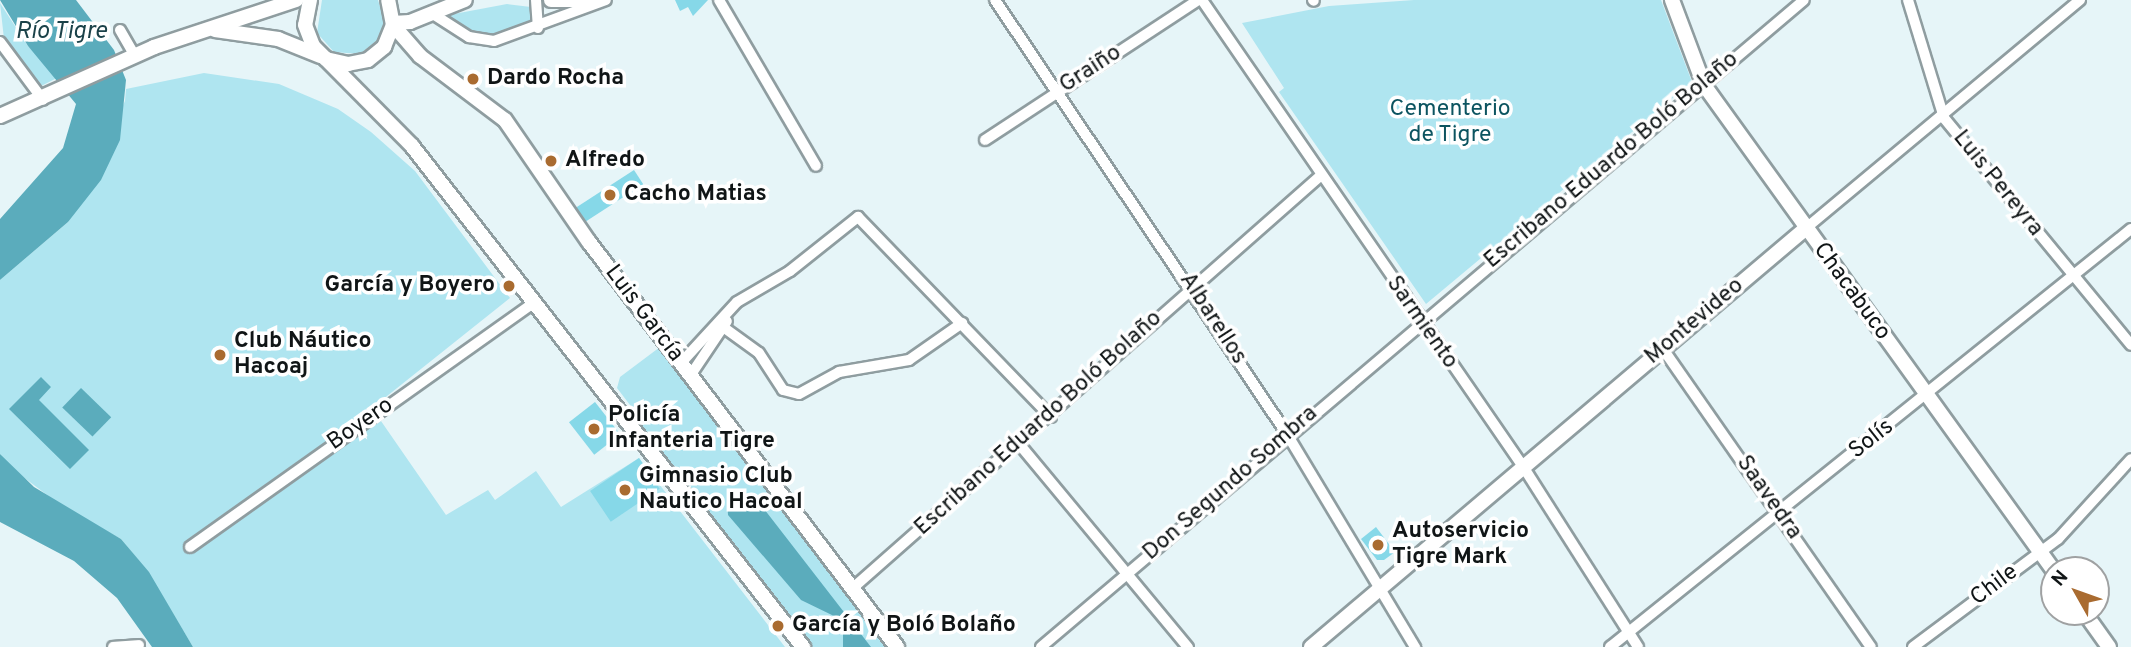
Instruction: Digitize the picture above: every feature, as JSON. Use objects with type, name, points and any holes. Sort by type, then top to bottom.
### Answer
[{"type":"main road","points":[[0,116],[43,100],[129,59],[203,30],[296,0]]},
{"type":"main road","points":[[310,0],[305,25],[323,58],[412,146],[797,645]]},
{"type":"main road","points":[[203,30],[252,33],[348,64],[368,60],[384,47],[393,24],[388,0]]},
{"type":"main road","points":[[393,24],[433,14],[465,0]]},
{"type":"main road","points":[[551,0],[585,0]]},
{"type":"main road","name":"Chacabuco","points":[[1671,0],[1704,85],[1805,229],[2044,556]]},
{"type":"main road","name":"Luis García","points":[[393,24],[420,56],[505,120],[681,364],[854,587],[897,647]]},
{"type":"main road","name":"Montevideo","points":[[1311,647],[1805,229]]},
{"type":"main road","name":"Luis García","points":[[879,620],[906,647]]},
{"type":"main road","points":[[2094,626],[2109,647]]},
{"type":"street","points":[[536,0],[538,27]]},
{"type":"street","points":[[433,14],[482,41],[538,27],[606,0]]},
{"type":"street","points":[[719,0],[816,166]]},
{"type":"street","name":"Albarellos","points":[[995,0],[1192,287],[1287,434],[1415,647]]},
{"type":"street","name":"Graiño","points":[[985,140],[1200,0]]},
{"type":"street","name":"Sarmiento","points":[[1200,0],[1319,177],[1524,468],[1638,647]]},
{"type":"street","name":"Escribano Eduardo Boló Bolaño","points":[[1420,321],[1804,0]]},
{"type":"street","name":"Luis Pereyra","points":[[1908,0],[1944,118],[2072,277],[2131,345]]},
{"type":"street","name":"Montevideo","points":[[1805,229],[1944,118],[2080,0]]},
{"type":"street","points":[[120,30],[129,59]]},
{"type":"street","points":[[0,42],[43,100]]},
{"type":"street","name":"Escribano Eduardo Boló Bolaño","points":[[854,587],[1020,445],[1192,287],[1319,177]]},
{"type":"street","points":[[690,376],[737,302],[790,271],[858,217],[1051,417]]},
{"type":"street","name":"Solís","points":[[1610,647],[1928,395],[2131,229]]},
{"type":"street","name":"Boyero","points":[[190,547],[533,303]]},
{"type":"street","name":"Don Segundo Sombra","points":[[1041,647],[1128,575],[1420,321]]},
{"type":"street","points":[[722,326],[759,353],[783,390],[799,394],[839,372],[909,360],[962,323]]},
{"type":"street","points":[[681,364],[722,326]]},
{"type":"street","name":"Saavedra","points":[[1663,349],[1871,647]]},
{"type":"street","points":[[1020,445],[1188,647]]},
{"type":"street","name":"Chile","points":[[1913,647],[2040,551],[2131,459]]},
{"type":"street","points":[[113,647],[139,645]]},
{"type":"green space","points":[[322,0],[378,0],[385,22],[380,38],[360,54],[334,52],[317,33]]},
{"type":"green space","name":"Cementerio de Tigre","points":[[1414,0],[1661,0],[1692,82],[1426,304],[1279,92],[1284,88],[1242,23],[1329,6]]},
{"type":"green space","points":[[0,3],[28,46],[59,77],[39,87],[4,39]]},
{"type":"green space","points":[[507,4],[531,7],[538,13],[533,23],[486,37],[470,34],[443,16]]},
{"type":"green space","name":"Club Náutico Hacoaj","points":[[204,73],[279,84],[338,109],[371,132],[415,171],[510,298],[372,408],[446,515],[488,490],[495,500],[536,471],[561,507],[639,458],[785,647],[193,647],[148,572],[121,539],[63,507],[10,467],[0,454],[0,280],[68,222],[125,101],[126,89]]},
{"type":"green space","points":[[660,347],[889,647],[807,647],[639,430],[643,422],[617,388],[620,377]]},
{"type":"water","name":"Río Tigre","points":[[0,0],[76,0],[114,50],[126,80],[120,140],[101,180],[68,222],[0,280],[0,219],[63,148],[76,104],[28,46]]},
{"type":"water","points":[[41,377],[51,387],[39,400],[89,450],[70,469],[9,409]]},
{"type":"water","points":[[81,388],[111,417],[92,437],[62,407]]},
{"type":"water","points":[[0,454],[34,487],[121,539],[149,572],[193,647],[152,647],[117,598],[74,561],[0,522]]},
{"type":"water","points":[[741,490],[761,505],[871,647],[843,647],[843,630],[836,617],[801,600],[728,515],[727,497]]},
{"type":"building","points":[[675,0],[708,0],[693,16],[688,7],[680,11]]},
{"type":"building","name":"Cacho Matias","points":[[634,170],[643,184],[585,222],[576,208]]},
{"type":"building","name":"Policía Infanteria Tigre","points":[[595,402],[620,434],[594,455],[569,422]]},
{"type":"building","name":"Gimnasio Club Nautico Hacoal","points":[[639,458],[660,489],[611,522],[590,491]]},
{"type":"building","name":"Autoservicio Tigre Mark","points":[[1376,527],[1395,552],[1384,560],[1377,560],[1361,539]]},
{"type":"place","name":"Dardo Rocha","points":[[473,79]]},
{"type":"place","name":"Alfredo","points":[[551,161]]},
{"type":"place","name":"Cacho Matias","points":[[610,195]]},
{"type":"place","name":"García y Boyero","points":[[509,286]]},
{"type":"place","name":"Club Náutico Hacoaj","points":[[220,355]]},
{"type":"place","name":"Policía Infanteria Tigre","points":[[594,429]]},
{"type":"place","name":"Gimnasio Club Nautico Hacoal","points":[[625,490]]},
{"type":"place","name":"Autoservicio Tigre Mark","points":[[1378,545]]},
{"type":"place","name":"García y Boló Bolaño","points":[[778,626]]}]
